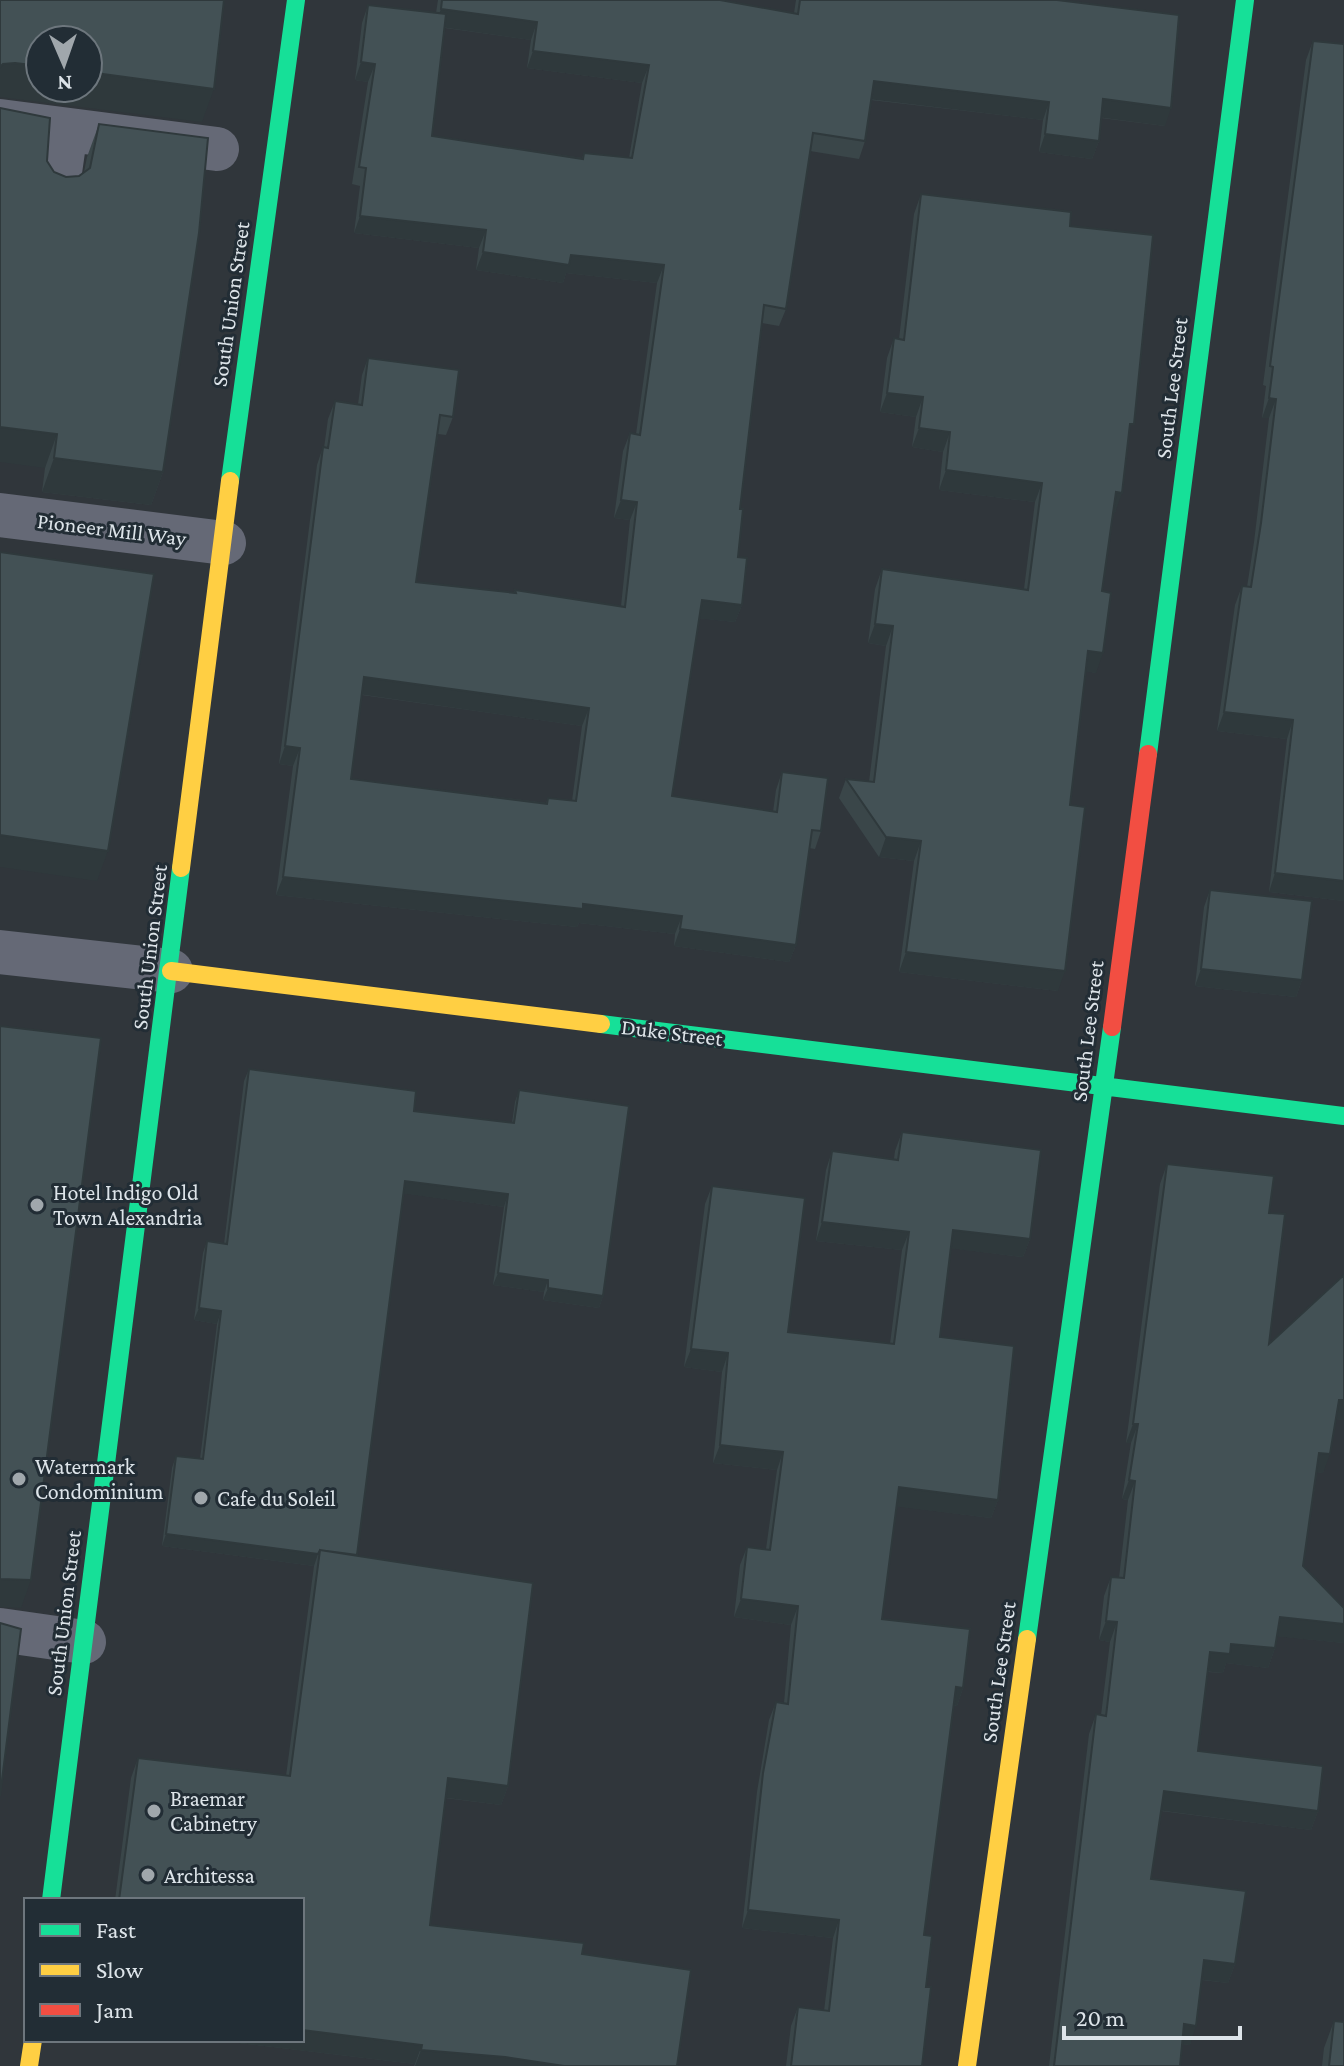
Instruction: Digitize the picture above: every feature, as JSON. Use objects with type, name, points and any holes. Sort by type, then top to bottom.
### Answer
[{"type":"street","name":"South Union Street","points":[[51,1898],[296,0]]},
{"type":"street","name":"South Lee Street","points":[[967,2066],[1105,1084],[1245,0]]},
{"type":"street","points":[[0,121],[217,149]]},
{"type":"street","points":[[58,186],[66,130]]},
{"type":"street","name":"Pioneer Mill Way","points":[[0,515],[224,543]]},
{"type":"street","name":"Duke Street","points":[[0,952],[1105,1084],[1344,1116]]},
{"type":"street","points":[[0,1630],[84,1642]]},
{"type":"street","points":[[29,2066],[33,2042]]},
{"type":"building","points":[[0,0],[224,0],[214,89],[104,74],[104,24],[24,24],[24,64],[3,64],[0,67]]},
{"type":"building","points":[[442,0],[720,0],[798,14],[800,0],[1057,0],[1179,15],[1171,108],[1103,99],[1099,141],[1045,134],[1049,102],[874,81],[865,141],[813,133],[786,309],[764,305],[740,509],[743,509],[738,557],[747,558],[742,605],[702,600],[672,796],[777,812],[782,772],[828,778],[821,831],[812,830],[796,945],[680,929],[682,916],[583,904],[583,909],[283,877],[300,748],[285,746],[323,447],[328,448],[335,401],[362,405],[368,358],[459,370],[453,417],[440,415],[416,582],[516,593],[515,590],[625,607],[637,502],[621,500],[630,433],[640,435],[664,265],[571,255],[569,265],[483,252],[486,230],[360,216],[366,168],[359,167],[375,64],[361,62],[368,5],[446,14],[432,136],[583,159],[584,153],[632,158],[649,65],[533,51],[537,22],[441,9]],"holes":[[[364,677],[589,708],[576,801],[548,798],[547,804],[351,779]]]},
{"type":"building","points":[[1313,41],[1344,44],[1344,881],[1275,873],[1293,720],[1224,712],[1242,586],[1251,587],[1261,523],[1276,399],[1269,398],[1273,367],[1270,366]]},
{"type":"building","points":[[0,108],[50,118],[47,161],[54,172],[66,177],[79,176],[90,168],[99,124],[208,138],[199,233],[163,472],[54,458],[57,434],[0,427]]},
{"type":"building","points":[[921,194],[1071,212],[1070,226],[1153,235],[1134,424],[1130,424],[1122,493],[1116,492],[1102,591],[1111,593],[1103,653],[1088,651],[1070,805],[1085,807],[1065,971],[906,952],[921,841],[886,837],[846,779],[874,782],[893,626],[875,624],[882,569],[1028,590],[1042,483],[946,470],[950,432],[919,428],[923,397],[887,393],[894,338],[904,340]]},
{"type":"building","points":[[0,552],[154,574],[108,851],[0,835]]},
{"type":"building","points":[[1210,890],[1312,901],[1302,980],[1201,969]]},
{"type":"building","points":[[0,1026],[101,1038],[31,1580],[0,1579]]},
{"type":"building","points":[[249,1069],[416,1091],[414,1111],[514,1123],[519,1090],[629,1106],[603,1296],[548,1288],[548,1280],[498,1273],[508,1194],[405,1181],[357,1555],[320,1550],[318,1554],[166,1534],[176,1456],[203,1459],[221,1311],[199,1308],[207,1241],[227,1244]]},
{"type":"building","points":[[902,1132],[1041,1150],[1030,1239],[953,1230],[940,1337],[1014,1346],[998,1500],[899,1487],[882,1619],[970,1629],[963,1688],[956,1687],[924,1935],[932,1936],[926,1987],[931,1987],[922,2066],[791,2066],[798,2007],[829,2011],[839,1920],[748,1910],[763,1773],[776,1702],[788,1704],[798,1606],[741,1599],[747,1547],[770,1550],[783,1452],[720,1445],[728,1353],[691,1349],[712,1186],[805,1198],[788,1332],[894,1344],[909,1232],[822,1222],[832,1151],[898,1160]]},
{"type":"building","points":[[1167,1164],[1274,1176],[1269,1213],[1285,1214],[1269,1344],[1344,1275],[1344,1400],[1339,1400],[1330,1454],[1319,1453],[1303,1566],[1344,1608],[1344,1624],[1280,1617],[1275,1648],[1231,1644],[1230,1654],[1210,1652],[1198,1751],[1323,1766],[1318,1811],[1164,1791],[1151,1879],[1246,1891],[1235,1964],[1204,1960],[1196,2026],[1184,2024],[1180,2066],[1054,2066],[1096,1714],[1106,1716],[1117,1622],[1106,1621],[1111,1577],[1124,1578],[1135,1481],[1129,1480],[1138,1424],[1133,1424]]},
{"type":"building","points":[[320,1550],[533,1583],[508,1786],[448,1778],[430,1925],[584,1943],[582,1954],[691,1970],[677,2066],[564,2066],[421,2050],[422,2045],[304,2030],[304,1898],[119,1898],[138,1758],[290,1776]]},
{"type":"building","points":[[0,1623],[21,1629],[0,1796]]},
{"type":"building","points":[[1334,2021],[1344,2022],[1344,2066],[1329,2066]]},
{"type":"traffic: fast","points":[[230,481],[296,0]]},
{"type":"traffic: fast","points":[[1148,754],[1245,0]]},
{"type":"traffic: fast","points":[[51,1898],[181,868]]},
{"type":"traffic: fast","points":[[601,1024],[1344,1116]]},
{"type":"traffic: fast","points":[[1027,1639],[1112,1027]]},
{"type":"traffic: slow","points":[[181,868],[230,481]]},
{"type":"traffic: slow","points":[[171,971],[601,1024]]},
{"type":"traffic: slow","points":[[967,2066],[1027,1639]]},
{"type":"traffic: slow","points":[[29,2066],[33,2042]]},
{"type":"traffic: jam","points":[[1112,1027],[1148,754]]},
{"type":"place","name":"Hotel Indigo Old Town Alexandria","points":[[37,1205]]},
{"type":"place","name":"Watermark Condominium","points":[[19,1479]]},
{"type":"place","name":"Cafe du Soleil","points":[[201,1498]]},
{"type":"place","name":"Braemar Cabinetry","points":[[154,1811]]},
{"type":"place","name":"Architessa","points":[[148,1875]]}]
